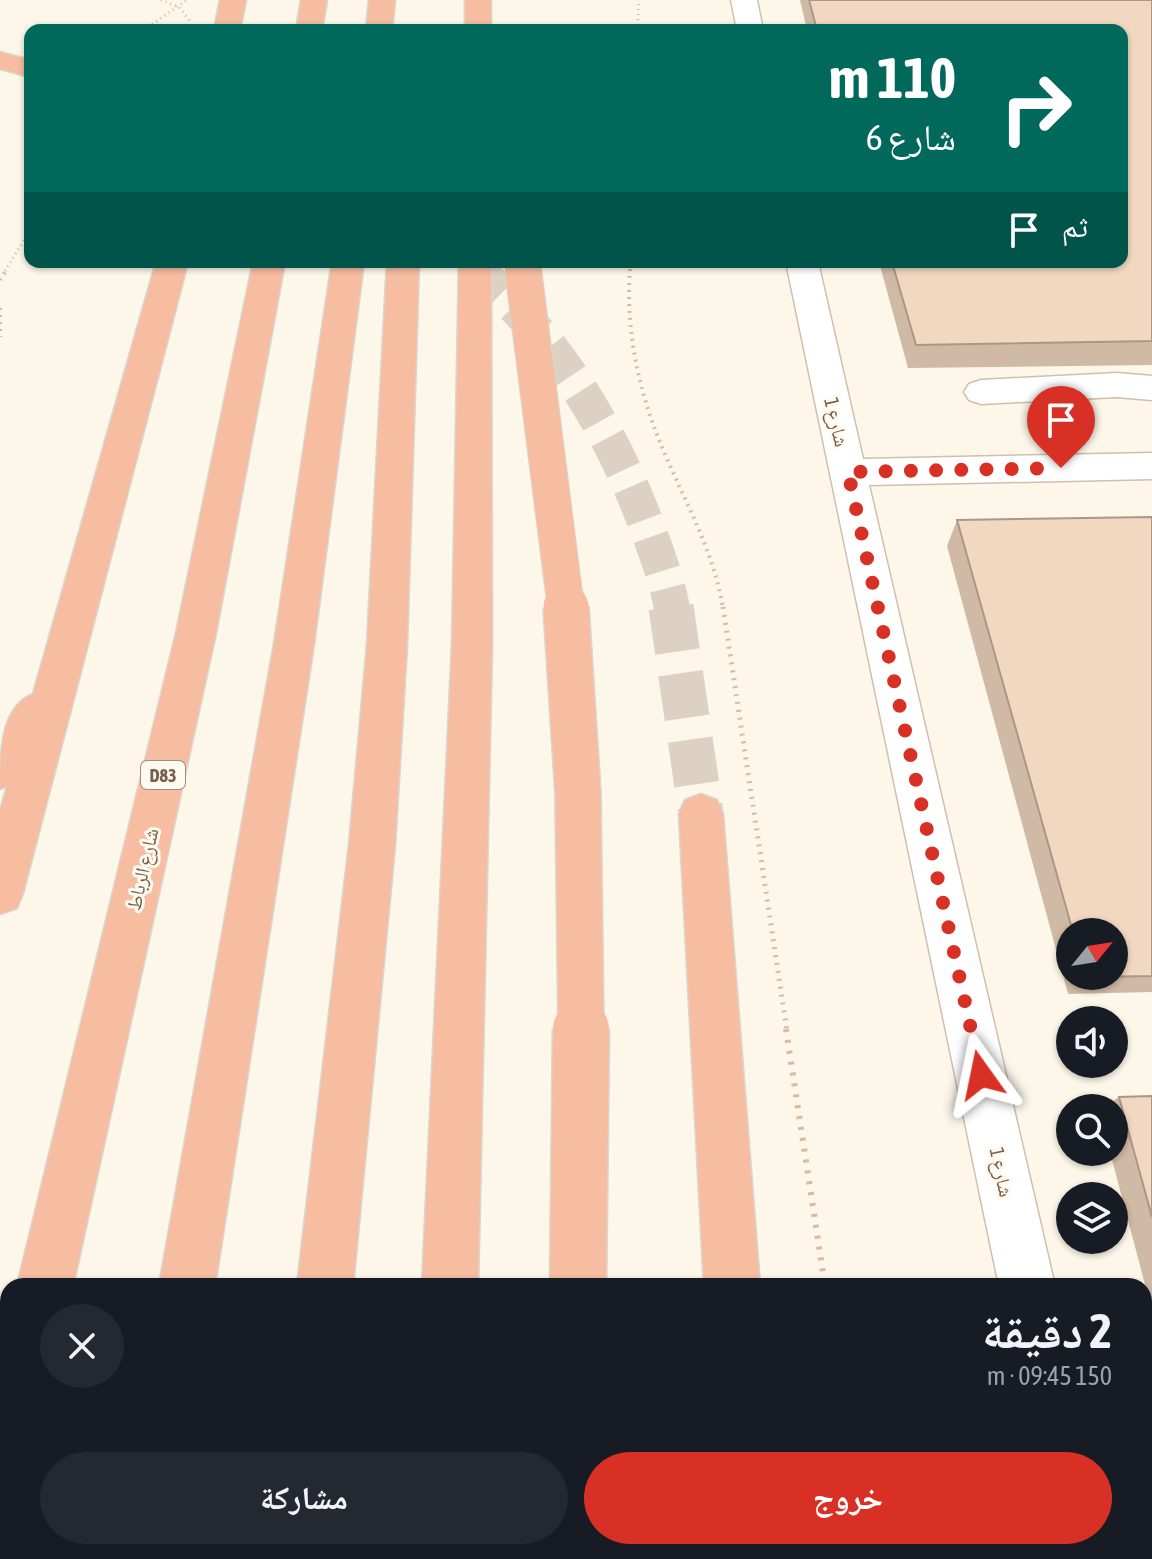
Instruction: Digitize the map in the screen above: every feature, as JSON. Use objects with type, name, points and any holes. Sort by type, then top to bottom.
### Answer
[{"type":"highway","points":[[228,24],[233,0]]},
{"type":"highway","points":[[310,24],[314,0]]},
{"type":"highway","points":[[380,24],[382,0]]},
{"type":"highway","points":[[478,0],[478,24]]},
{"type":"highway","points":[[0,60],[24,67]]},
{"type":"highway","points":[[0,893],[170,268]]},
{"type":"highway","name":"شارع الرباط","points":[[47,1278],[196,633],[268,268]]},
{"type":"highway","points":[[188,1278],[294,644],[347,268]]},
{"type":"highway","points":[[326,1278],[372,845],[387,645],[403,268]]},
{"type":"highway","points":[[450,1278],[472,645],[475,268]]},
{"type":"highway","points":[[523,268],[556,515],[576,725],[579,853],[578,1278]]},
{"type":"highway","points":[[0,770],[64,660]]},
{"type":"highway","points":[[701,814],[731,1278]]},
{"type":"street","points":[[744,0],[749,24]]},
{"type":"street","name":"شارع 1","points":[[803,268],[1025,1278]]},
{"type":"street","points":[[981,392],[1117,385],[1152,388]]},
{"type":"street","points":[[848,472],[1152,466]]},
{"type":"path","points":[[161,0],[179,7],[189,20],[188,24]]},
{"type":"path","points":[[153,24],[187,0]]},
{"type":"path","points":[[637,24],[639,0]]},
{"type":"path","points":[[0,280],[24,240]]},
{"type":"path","points":[[630,268],[627,303],[632,341],[660,441],[711,548],[720,589],[824,1278]]},
{"type":"path","points":[[0,308],[0,337]]},
{"type":"building","points":[[809,0],[1152,0],[1152,341],[916,345],[894,268],[1128,268],[1128,24],[815,24]]},
{"type":"building","points":[[1152,517],[1152,976],[1128,976],[1128,918],[1069,918],[957,520]]},
{"type":"building","points":[[1152,1096],[1152,1217],[1128,1130],[1128,1097]]},
{"type":"tunnel","points":[[473,268],[477,271]]},
{"type":"tunnel","points":[[475,269],[531,324],[578,386],[598,420],[633,491],[665,577],[672,609]]},
{"type":"tunnel","points":[[671,607],[701,814]]},
{"type":"route","points":[[981,1075],[848,472],[1061,468]]}]
